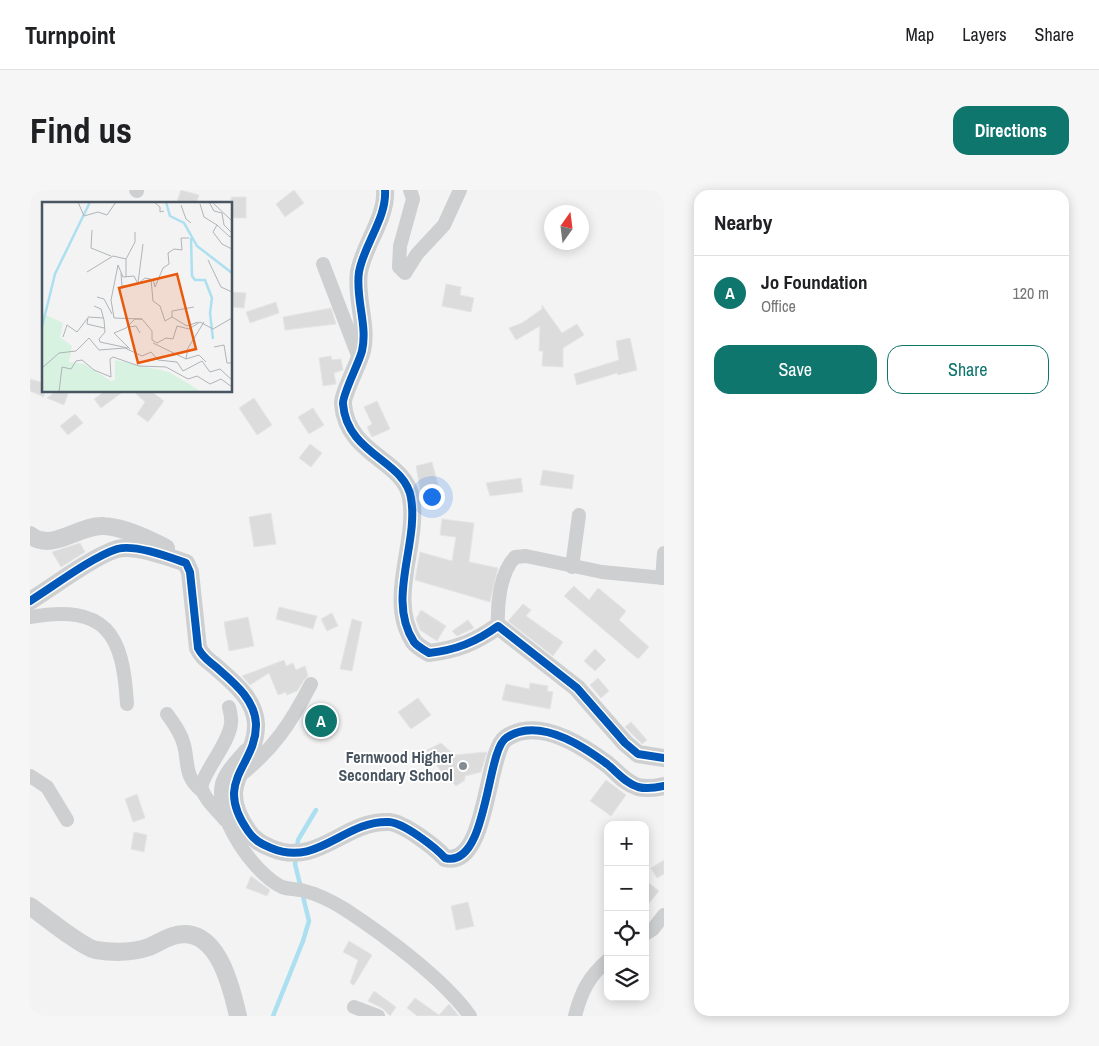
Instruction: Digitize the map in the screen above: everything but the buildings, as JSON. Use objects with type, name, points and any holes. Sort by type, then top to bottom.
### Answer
[{"type":"street","points":[[384,190],[385,200],[364,254],[360,271],[358,286],[364,335],[359,358],[343,401],[346,422],[367,450],[407,482],[411,497],[414,525],[402,608],[414,644],[429,653],[458,648],[484,636],[498,626]]},
{"type":"street","points":[[381,213],[394,190]]},
{"type":"street","points":[[410,190],[413,199],[400,246],[398,267],[405,272],[417,254],[444,225],[460,190]]},
{"type":"street","points":[[324,264],[359,358]]},
{"type":"street","points":[[572,567],[578,514]]},
{"type":"street","points":[[30,535],[35,539],[51,541],[82,529],[104,526],[155,542],[171,550],[186,563],[190,572],[198,648],[202,657],[238,687],[249,701],[256,725],[251,746],[235,779],[234,789],[238,810],[248,830],[259,843],[282,853],[300,855],[366,825],[391,822],[410,831],[445,858],[451,860],[466,851],[485,807],[497,753],[504,739],[515,733],[530,731],[552,734],[568,739],[605,763],[626,782],[644,788],[664,786]]},
{"type":"street","points":[[30,601],[83,567],[118,548],[156,553],[186,563]]},
{"type":"street","points":[[664,553],[663,578],[572,567],[526,556],[516,557],[509,564],[497,608],[498,626],[577,688],[625,743],[638,754],[664,758]]},
{"type":"street","points":[[30,618],[63,613],[91,618],[102,625],[112,635],[122,658],[127,704]]},
{"type":"street","points":[[235,779],[273,746],[291,722],[311,684]]},
{"type":"street","points":[[202,791],[203,778],[223,749],[229,733],[232,722],[229,707]]},
{"type":"street","points":[[167,714],[180,734],[189,776],[193,784],[202,791],[231,826]]},
{"type":"street","points":[[251,746],[231,767],[222,783],[221,799],[243,852],[257,868],[283,887],[319,895],[371,926],[435,980],[463,1006],[470,1016]]},
{"type":"street","points":[[30,776],[47,788],[67,820]]},
{"type":"street","points":[[30,906],[94,950],[121,953],[149,947],[173,936],[191,933],[207,942],[225,969],[238,1016]]},
{"type":"street","points":[[649,932],[664,914]]},
{"type":"street","points":[[575,1016],[581,994],[588,980],[604,964]]},
{"type":"street","points":[[354,1007],[378,1016]]},
{"type":"waterway","points":[[297,848],[298,840],[316,810]]},
{"type":"waterway","points":[[273,1016],[309,921],[295,864],[296,856]]},
{"type":"cycle path","points":[[385,190],[385,200],[379,221],[365,251],[359,272],[358,282],[364,331],[362,351],[343,404],[347,421],[354,435],[398,474],[407,485],[411,498],[411,534],[405,571],[403,608],[406,625],[414,642],[429,653],[439,652],[482,637],[498,626],[577,688],[625,743],[638,754],[664,758]]},
{"type":"cycle path","points":[[30,601],[85,565],[117,549],[133,548],[186,563],[190,572],[198,648],[204,657],[242,692],[255,715],[254,739],[235,786],[234,799],[238,813],[250,834],[258,841],[271,848],[288,853],[303,852],[317,848],[358,828],[373,823],[389,822],[403,826],[411,831],[445,858],[459,857],[470,846],[478,828],[499,747],[506,738],[519,732],[532,730],[559,736],[585,749],[633,785],[647,788],[664,786]]},
{"type":"place","name":"Jo Foundation","points":[[321,721]]},
{"type":"place","name":"Fernwood Higher Secondary School","points":[[463,766]]}]
